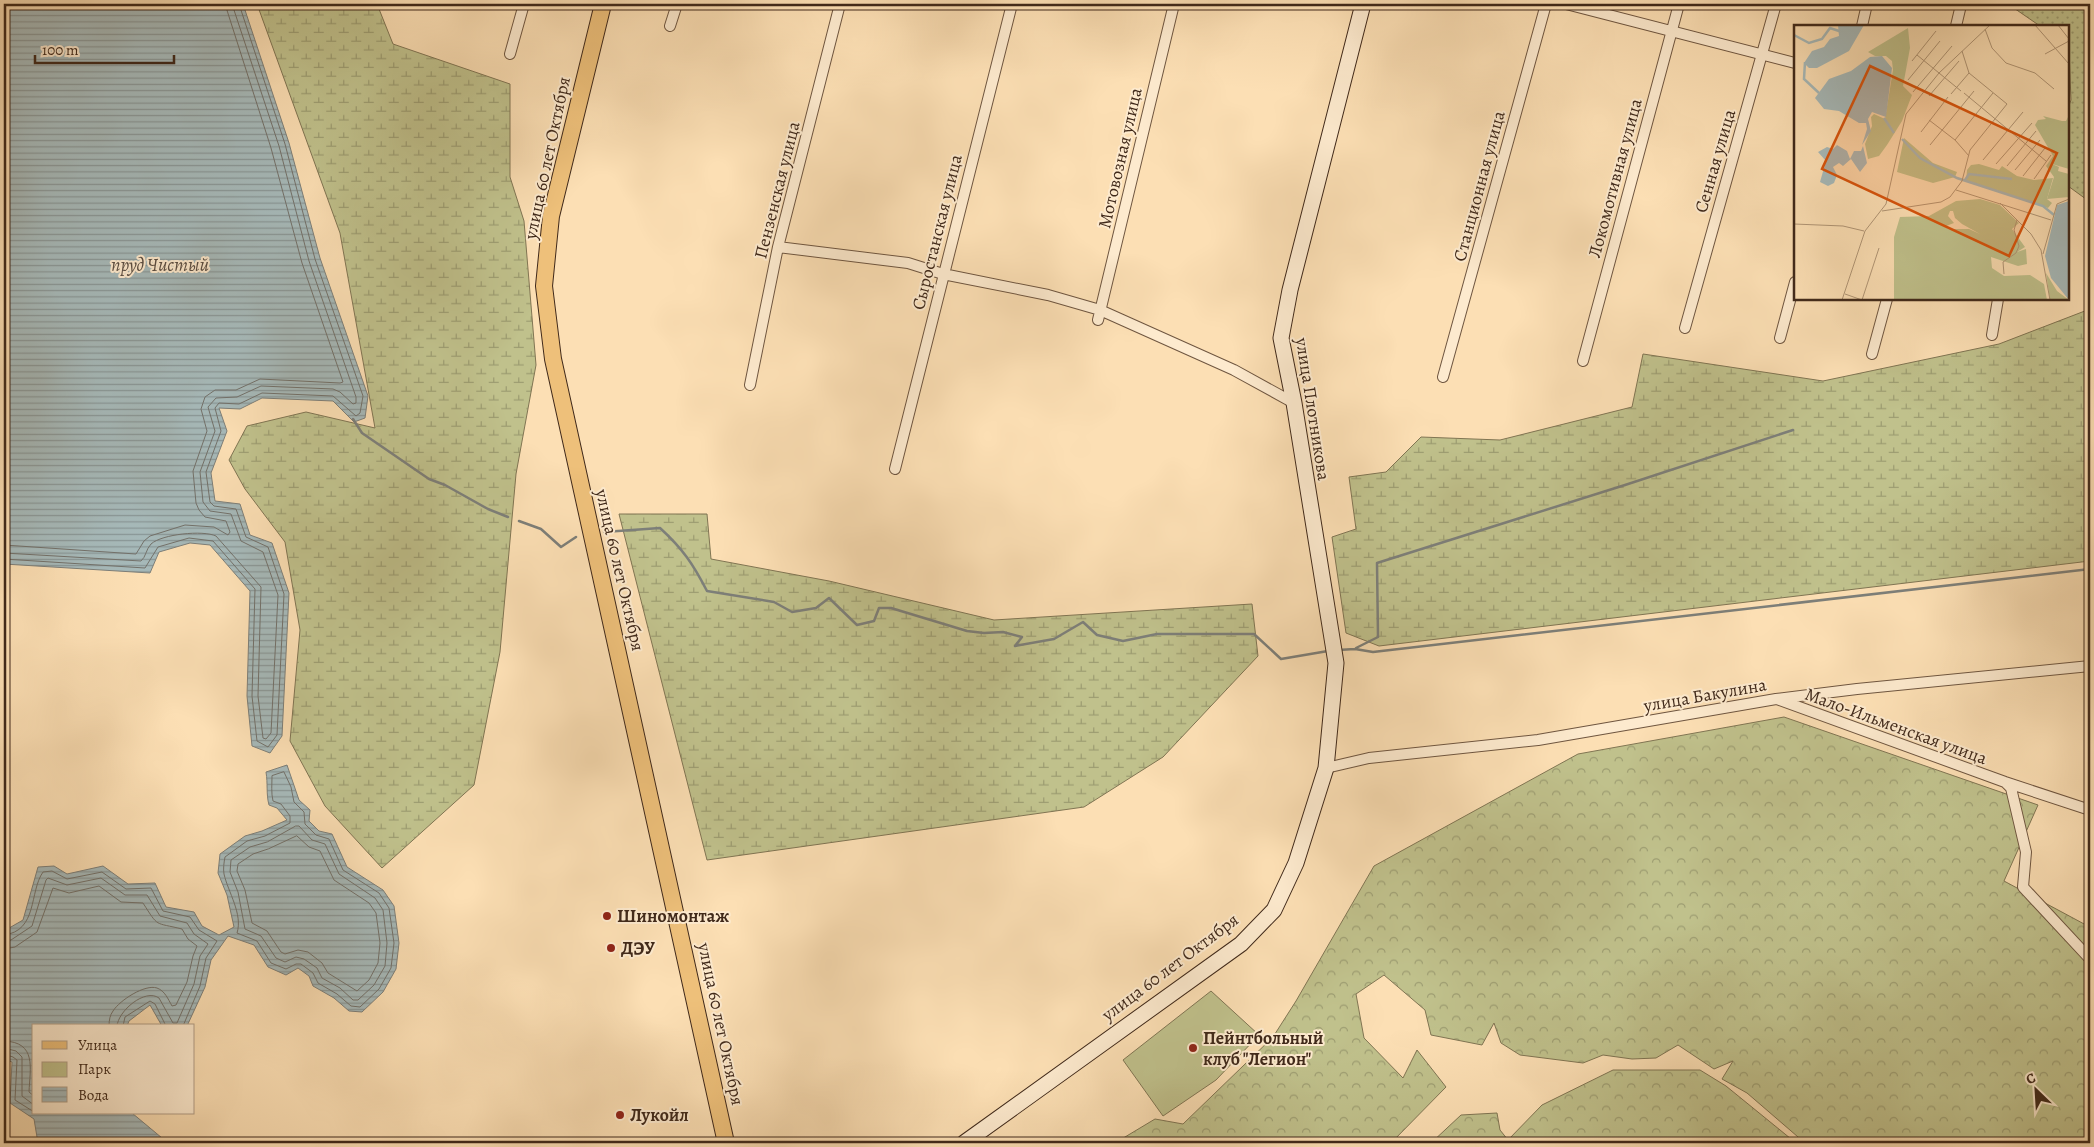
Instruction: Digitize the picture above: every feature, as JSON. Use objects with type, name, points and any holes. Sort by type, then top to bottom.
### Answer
[{"type":"main road","name":"улица 60 лет Октября","points":[[603,4],[552,216],[544,286],[553,359],[726,1143]]},
{"type":"street","points":[[510,54],[524,4]]},
{"type":"street","points":[[670,26],[677,4]]},
{"type":"street","name":"Пензенская улица","points":[[750,385],[778,247],[840,4]]},
{"type":"street","name":"Сыростанская улица","points":[[895,469],[1012,4]]},
{"type":"street","name":"Мотовозная улица","points":[[1099,315],[1174,4]]},
{"type":"street","name":"улица Плотникова","points":[[1326,768],[1336,663],[1294,403],[1281,338],[1290,290],[1363,4]]},
{"type":"street","name":"Станционная улица","points":[[1443,377],[1546,4]]},
{"type":"street","points":[[1566,4],[1794,63]]},
{"type":"street","name":"Локомотивная улица","points":[[1584,361],[1679,4]]},
{"type":"street","name":"Сенная улица","points":[[1685,328],[1776,4]]},
{"type":"street","points":[[1862,25],[1867,4]]},
{"type":"street","points":[[1956,25],[1961,5]]},
{"type":"street","points":[[778,247],[908,263],[943,274],[1048,294],[1234,370],[1294,403]]},
{"type":"street","points":[[1780,338],[1794,286]]},
{"type":"street","points":[[1872,354],[1887,300]]},
{"type":"street","points":[[1992,335],[1998,300]]},
{"type":"street","name":"улица Бакулина","points":[[1326,768],[1369,758],[1538,740],[1776,699],[2090,666]]},
{"type":"street","name":"Мало-Ильменская улица","points":[[1776,699],[2005,782],[2090,810]]},
{"type":"street","name":"улица 60 лет Октября","points":[[964,1143],[1241,944],[1274,910],[1296,863],[1326,768]]},
{"type":"street","name":"Мало-Ильменская улица","points":[[2005,782],[2011,788],[2026,852],[2023,887],[2090,959]]},
{"type":"green space","points":[[257,4],[377,4],[393,44],[510,84],[510,177],[524,221],[536,365],[516,474],[500,652],[474,785],[382,868],[325,806],[290,741],[300,630],[285,542],[245,489],[229,460],[247,426],[306,412],[375,428],[340,233]]},
{"type":"green space","points":[[2008,4],[2090,4],[2090,202],[2069,187],[2069,105],[2071,100],[2069,25],[2039,25]]},
{"type":"green space","points":[[2090,309],[2090,561],[1379,646],[1346,633],[1332,537],[1356,529],[1349,477],[1386,472],[1421,437],[1500,440],[1632,407],[1643,354],[1823,381],[1999,344]]},
{"type":"green space","points":[[619,514],[707,514],[711,559],[829,581],[994,620],[1252,604],[1258,656],[1163,757],[1084,807],[707,860]]},
{"type":"green space","points":[[1784,717],[2038,805],[2004,881],[2086,925],[2090,930],[2090,1143],[1805,1143],[1747,1093],[1722,1079],[1733,1061],[1714,1069],[1678,1045],[1656,1058],[1632,1059],[1603,1055],[1583,1063],[1520,1055],[1501,1043],[1494,1023],[1482,1045],[1431,1035],[1425,1010],[1384,975],[1356,994],[1364,1038],[1403,1078],[1417,1050],[1446,1087],[1391,1143],[1115,1143],[1155,1119],[1183,1124],[1273,1037],[1374,866],[1578,754]]},
{"type":"green space","name":"Пейнтбольный клуб \"Легион\"","points":[[1211,991],[1259,1035],[1216,1080],[1163,1116],[1123,1060]]},
{"type":"green space","points":[[1613,1070],[1700,1070],[1726,1086],[1796,1143],[1431,1143],[1461,1115],[1497,1113],[1500,1130],[1508,1140],[1542,1105]]},
{"type":"water","name":"пруд Чистый","points":[[4,4],[243,4],[289,143],[320,258],[368,396],[365,418],[354,422],[333,401],[262,398],[240,409],[219,408],[227,431],[211,473],[215,501],[240,504],[250,535],[272,543],[289,593],[282,736],[270,753],[252,746],[247,696],[250,591],[210,545],[190,543],[159,552],[150,573],[4,564]]},
{"type":"water","points":[[287,765],[299,800],[310,810],[309,821],[319,831],[332,834],[347,867],[383,890],[394,906],[399,943],[396,969],[383,992],[362,1012],[349,1011],[334,998],[313,986],[309,976],[298,968],[286,975],[268,967],[254,945],[228,936],[211,960],[205,987],[188,1024],[161,1024],[150,1005],[128,1024],[32,1024],[32,1114],[133,1114],[162,1138],[161,1143],[38,1143],[34,1119],[10,1103],[12,1062],[4,1059],[4,931],[23,920],[38,867],[54,866],[67,874],[103,866],[128,884],[155,883],[166,907],[194,912],[202,926],[219,935],[234,927],[227,895],[218,873],[220,854],[245,836],[287,820],[277,808],[269,805],[266,772]]},
{"type":"waterway","points":[[353,419],[362,433],[429,479],[445,485],[488,509],[508,517]]},
{"type":"waterway","points":[[1356,648],[1378,637],[1377,563],[1793,430]]},
{"type":"waterway","points":[[519,521],[541,529],[561,547],[576,537]]},
{"type":"waterway","points":[[604,532],[660,528],[687,557],[707,591],[774,602],[792,612],[816,608],[829,598],[857,625],[874,621],[879,608],[891,608],[967,631],[984,633],[1003,632],[1022,637],[1015,646],[1054,639],[1083,622],[1097,635],[1123,641],[1157,634],[1254,634],[1281,659],[1328,651]]},
{"type":"waterway","points":[[1338,650],[1355,649],[1373,652],[2090,569]]},
{"type":"place","name":"Шиномонтаж","points":[[607,916]]},
{"type":"place","name":"ДЭУ","points":[[611,948]]},
{"type":"place","name":"Пейнтбольный клуб \"Легион\"","points":[[1193,1048]]},
{"type":"place","name":"Лукойл","points":[[620,1115]]}]
